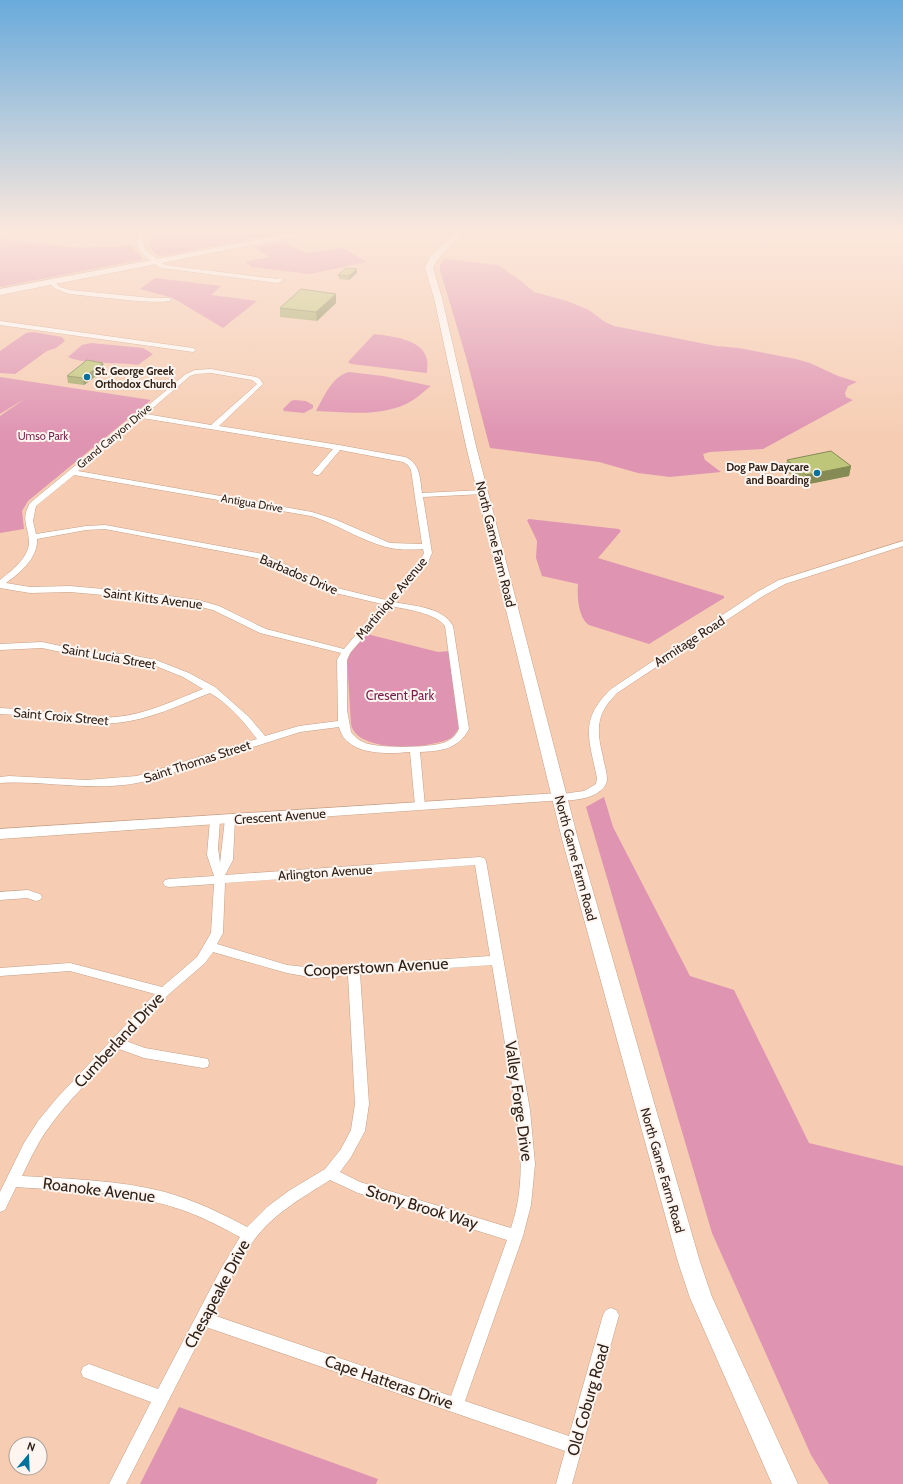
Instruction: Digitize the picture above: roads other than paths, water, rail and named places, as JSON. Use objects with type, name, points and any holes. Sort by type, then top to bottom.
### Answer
[{"type":"main road","name":"North Game Farm Road","points":[[438,298],[483,492],[559,797],[689,1262],[702,1298],[785,1484]]},
{"type":"street","points":[[134,298],[169,300]]},
{"type":"street","points":[[0,323],[193,350]]},
{"type":"street","name":"Grand Canyon Drive","points":[[32,537],[28,519],[33,505],[188,374],[207,371],[254,378],[258,380],[260,384],[259,386],[213,427]]},
{"type":"street","name":"Martinique Avenue","points":[[139,415],[391,456],[408,461],[415,470],[428,553],[425,560],[346,652],[342,660],[344,724],[347,735],[356,743],[363,746],[384,750],[415,750]]},
{"type":"street","points":[[316,473],[339,448]]},
{"type":"street","name":"Antigua Drive","points":[[71,472],[312,514],[326,518],[386,545],[400,547],[428,546]]},
{"type":"street","points":[[420,495],[483,492]]},
{"type":"street","name":"Barbados Drive","points":[[32,537],[86,528],[105,527],[252,554],[260,556],[330,589],[432,614],[445,620],[449,624],[465,727],[464,732],[459,740],[441,747],[415,750]]},
{"type":"street","points":[[0,585],[20,567],[28,556],[33,544],[32,537]]},
{"type":"street","name":"Armitage Road","points":[[559,797],[585,794],[596,789],[601,784],[602,778],[594,740],[593,724],[600,706],[614,691],[740,607],[782,582],[903,543]]},
{"type":"street","name":"Saint Kitts Avenue","points":[[0,585],[30,590],[70,589],[148,596],[198,603],[216,608],[267,632],[346,652]]},
{"type":"street","name":"Saint Lucia Street","points":[[0,646],[42,645],[94,656],[126,657],[144,660],[186,675],[212,689],[238,711],[263,740]]},
{"type":"street","name":"Saint Croix Street","points":[[0,711],[94,720],[117,720],[150,712],[212,689]]},
{"type":"street","name":"Saint Thomas Street","points":[[0,780],[27,779],[76,784],[135,780],[146,778],[305,728],[344,724]]},
{"type":"street","points":[[415,750],[420,806]]},
{"type":"street","name":"Crescent Avenue","points":[[0,834],[559,797]]},
{"type":"street","name":"Cumberland Drive","points":[[0,1206],[29,1147],[43,1125],[62,1102],[164,992],[201,960],[210,947],[216,933],[220,876],[227,860],[230,819]]},
{"type":"street","name":"Cumberland Drive","points":[[215,820],[213,861],[220,876]]},
{"type":"street","name":"Arlington Avenue","points":[[169,883],[220,876],[480,861]]},
{"type":"street","name":"Valley Forge Drive","points":[[456,1404],[516,1236],[525,1204],[528,1176],[527,1138],[480,861]]},
{"type":"street","points":[[0,896],[28,894],[36,897]]},
{"type":"street","name":"Cooperstown Avenue","points":[[210,947],[249,957],[279,967],[315,973],[497,960]]},
{"type":"street","points":[[0,972],[70,967],[164,992]]},
{"type":"street","name":"Chesapeake Drive","points":[[117,1484],[227,1272],[249,1235],[272,1211],[283,1202],[330,1173],[346,1153],[358,1131],[361,1117],[362,1092],[354,970]]},
{"type":"street","points":[[117,1043],[144,1053],[203,1063]]},
{"type":"street","name":"Stony Brook Way","points":[[330,1173],[343,1181],[358,1187],[516,1236]]},
{"type":"street","name":"Roanoke Avenue","points":[[13,1180],[124,1190],[148,1194],[204,1211],[249,1235]]},
{"type":"street","name":"Old Coburg Road","points":[[564,1484],[611,1315]]},
{"type":"street","name":"Cape Hatteras Drive","points":[[203,1319],[456,1404],[574,1446]]},
{"type":"street","points":[[89,1372],[162,1398]]},
{"type":"place","name":"St. George Greek Orthodox Church","points":[[87,377]]},
{"type":"place","name":"Dog Paw Daycare and Boarding","points":[[817,473]]},
{"type":"park label","name":"Umso Park","points":[[43,436]]},
{"type":"park label","name":"Cresent Park","points":[[400,695]]}]
